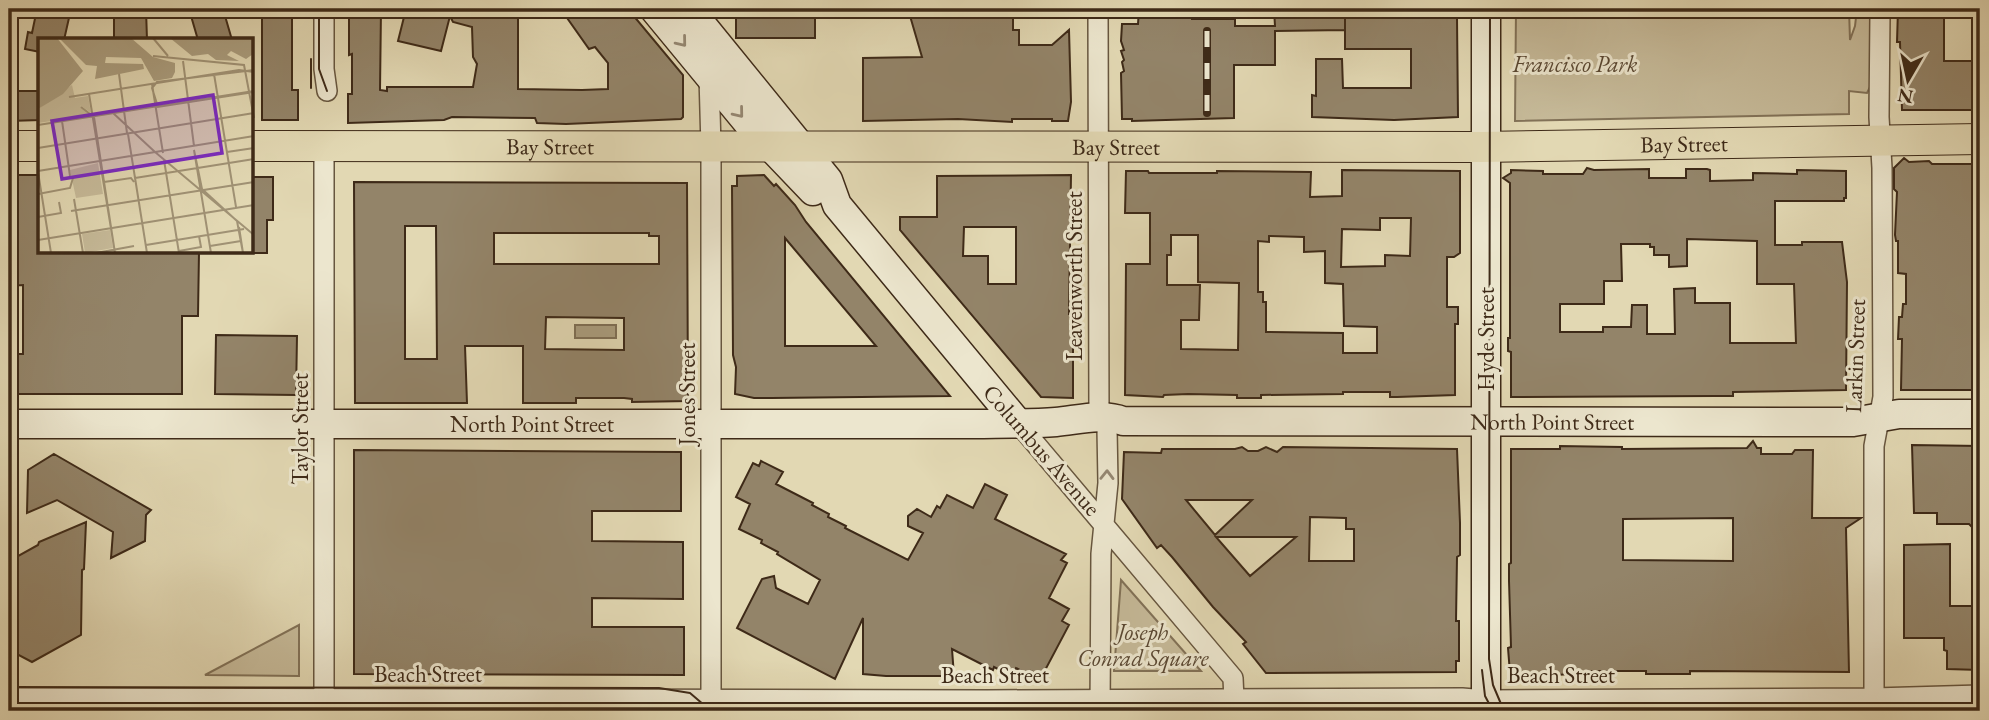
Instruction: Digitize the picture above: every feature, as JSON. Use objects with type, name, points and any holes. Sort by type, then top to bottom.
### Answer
[{"type":"main road","name":"Bay Street","points":[[254,146],[1485,146],[1980,139]]},
{"type":"main road","points":[[9,146],[38,146]]},
{"type":"street","points":[[324,9],[324,69],[327,91]]},
{"type":"street","name":"Columbus Avenue","points":[[654,9],[748,123],[828,180],[837,205],[1233,678],[1234,700]]},
{"type":"street","name":"Columbus Avenue","points":[[689,9],[709,21],[785,147]]},
{"type":"street","name":"Leavenworth Street","points":[[1098,9],[1098,146],[1110,423],[1108,483],[1102,521],[1100,705]]},
{"type":"street","name":"Hyde Street","points":[[1485,705],[1486,9]]},
{"type":"street","name":"Larkin Street","points":[[1874,698],[1874,446],[1883,397],[1880,14]]},
{"type":"street","name":"Jones Street","points":[[709,76],[711,706]]},
{"type":"street","name":"Taylor Street","points":[[324,146],[324,705]]},
{"type":"street","name":"North Point Street","points":[[9,424],[1056,422],[1085,429],[1110,423],[1853,422],[1899,414],[1980,414]]},
{"type":"street","name":"Beach Street","points":[[9,698],[324,705],[711,706],[1100,705],[1234,700],[1462,698],[1485,705],[1980,695]]},
{"type":"green space","name":"Francisco Park","points":[[1516,9],[1849,9],[1850,40],[1857,9],[1877,9],[1871,85],[1867,93],[1849,91],[1849,114],[1515,121]]},
{"type":"green space","name":"Joseph Conrad Square","points":[[1121,580],[1201,671],[1114,671]]},
{"type":"green space","points":[[299,625],[299,676],[205,675]]},
{"type":"shaded area","points":[[575,325],[616,325],[616,338],[575,338]]},
{"type":"building","points":[[37,9],[71,9],[64,38],[38,38],[38,52],[25,49],[28,32],[32,33]]},
{"type":"building","points":[[114,9],[146,9],[147,38],[114,38]]},
{"type":"building","points":[[189,9],[223,9],[231,38],[197,38]]},
{"type":"building","points":[[262,9],[292,9],[292,90],[298,90],[298,120],[262,120]]},
{"type":"building","points":[[349,9],[381,9],[380,90],[387,91],[387,87],[473,87],[477,64],[473,57],[472,27],[453,22],[450,16],[441,51],[398,41],[406,9],[518,9],[518,89],[582,90],[608,89],[608,63],[595,47],[589,49],[565,15],[574,9],[628,9],[683,75],[683,117],[566,124],[537,123],[535,118],[452,117],[444,120],[348,123],[348,94],[352,94]]},
{"type":"building","points":[[736,9],[815,9],[815,38],[736,38]]},
{"type":"building","points":[[908,9],[1013,9],[1013,30],[1019,30],[1019,45],[1052,45],[1069,30],[1071,102],[1068,121],[863,121],[863,58],[922,57]]},
{"type":"building","points":[[1139,9],[1192,12],[1192,19],[1235,19],[1235,26],[1275,26],[1274,9],[1345,10],[1345,30],[1275,31],[1275,65],[1234,65],[1234,118],[1132,121],[1122,119],[1122,24],[1138,24]]},
{"type":"building","points":[[1898,9],[1944,9],[1944,61],[1980,61],[1980,110],[1902,110],[1900,42],[1897,42]]},
{"type":"building","points":[[1345,18],[1457,18],[1458,117],[1394,120],[1312,117],[1312,95],[1316,96],[1316,59],[1342,59],[1343,88],[1411,88],[1411,49],[1345,49]]},
{"type":"building","points":[[9,91],[38,91],[38,120],[9,121]]},
{"type":"building","points":[[1904,158],[1909,162],[1929,161],[1932,164],[1980,164],[1980,390],[1901,390],[1902,339],[1898,339],[1899,317],[1902,317],[1903,304],[1906,304],[1906,274],[1898,273],[1894,168]]},
{"type":"building","points":[[1587,168],[1649,169],[1649,178],[1686,178],[1686,169],[1707,169],[1710,170],[1710,181],[1753,180],[1753,173],[1846,171],[1844,201],[1775,201],[1775,245],[1842,242],[1847,282],[1846,390],[1733,392],[1733,396],[1511,397],[1511,352],[1508,351],[1510,183],[1503,178],[1511,173],[1511,170],[1543,171],[1543,174],[1583,174]],"holes":[[[1687,239],[1757,241],[1757,284],[1794,284],[1796,343],[1730,343],[1730,303],[1695,303],[1695,288],[1674,289],[1675,334],[1647,334],[1647,305],[1632,305],[1631,327],[1603,327],[1603,332],[1560,332],[1560,304],[1604,304],[1604,281],[1622,281],[1621,244],[1650,244],[1650,247],[1654,247],[1654,255],[1669,255],[1669,267],[1687,266]]]},
{"type":"building","points":[[1342,170],[1460,171],[1460,253],[1447,257],[1447,307],[1458,307],[1458,324],[1455,324],[1455,395],[1390,397],[1390,392],[1343,392],[1237,398],[1237,395],[1125,395],[1126,264],[1150,264],[1150,213],[1125,213],[1126,171],[1311,172],[1310,197],[1342,196]],"holes":[[[1380,218],[1411,218],[1410,256],[1385,255],[1385,266],[1341,267],[1342,229],[1380,230]],[[1171,235],[1198,235],[1198,282],[1239,283],[1238,350],[1181,349],[1181,320],[1199,320],[1200,285],[1167,285],[1167,255],[1171,255]],[[1269,236],[1304,237],[1304,252],[1325,251],[1325,283],[1343,284],[1344,326],[1377,327],[1377,353],[1343,353],[1343,333],[1266,332],[1266,302],[1263,302],[1263,292],[1258,292],[1258,241],[1269,242]]]},
{"type":"building","points":[[9,175],[38,175],[38,254],[199,254],[198,316],[182,316],[182,394],[9,394],[9,354],[23,354],[23,285],[9,286]]},
{"type":"building","points":[[764,175],[774,186],[776,184],[950,396],[754,398],[735,394],[732,186],[737,186],[737,176]],"holes":[[[785,238],[876,346],[785,346]]]},
{"type":"building","points":[[1071,175],[1069,314],[1073,314],[1073,398],[1041,397],[900,230],[900,217],[937,217],[937,176]],"holes":[[[964,227],[1016,227],[1016,284],[988,284],[988,256],[963,256]]]},
{"type":"building","points":[[254,177],[273,177],[273,220],[267,220],[267,253],[254,253]]},
{"type":"building","points":[[354,182],[687,183],[688,401],[632,402],[632,399],[624,398],[576,398],[576,403],[523,403],[523,346],[465,346],[467,403],[355,403]],"holes":[[[405,226],[436,226],[437,359],[405,359]],[[494,233],[649,233],[649,236],[659,236],[659,264],[494,264]],[[546,317],[624,318],[624,350],[545,349]]]},
{"type":"building","points":[[216,335],[297,336],[296,395],[215,394]]},
{"type":"building","points":[[1753,441],[1757,448],[1761,448],[1761,454],[1792,454],[1795,450],[1813,450],[1812,518],[1861,518],[1846,528],[1849,672],[1690,671],[1690,674],[1646,674],[1646,671],[1577,671],[1555,675],[1510,673],[1508,648],[1511,647],[1511,449],[1560,449],[1560,446],[1622,449],[1747,448]],"holes":[[[1733,518],[1733,561],[1623,560],[1623,519]]]},
{"type":"building","points":[[1912,445],[1980,446],[1980,535],[1969,524],[1937,524],[1937,513],[1914,513]]},
{"type":"building","points":[[1242,447],[1248,451],[1258,451],[1266,447],[1277,452],[1283,447],[1457,449],[1460,555],[1457,557],[1456,621],[1459,621],[1459,661],[1456,661],[1456,672],[1266,673],[1243,644],[1246,642],[1161,545],[1157,548],[1122,499],[1124,452]],"holes":[[[1186,500],[1252,500],[1215,535]],[[1310,517],[1346,518],[1346,529],[1354,529],[1354,561],[1309,561]],[[1216,537],[1296,537],[1250,576]]]},
{"type":"building","points":[[354,450],[681,452],[681,511],[592,511],[592,541],[683,542],[683,599],[592,598],[592,627],[684,627],[684,675],[354,674]]},
{"type":"building","points":[[54,454],[151,510],[146,515],[145,541],[111,558],[113,532],[57,500],[27,513],[28,470]]},
{"type":"building","points":[[761,461],[783,472],[776,484],[813,503],[812,505],[829,514],[828,517],[846,526],[845,528],[908,560],[923,533],[908,526],[908,516],[917,509],[931,517],[947,495],[973,508],[985,484],[1007,495],[995,519],[1066,554],[1061,560],[1067,563],[1049,598],[1069,609],[1062,621],[1069,625],[1042,676],[1031,671],[1029,675],[1016,668],[1012,676],[994,667],[993,670],[952,649],[954,676],[863,674],[863,618],[835,679],[737,628],[762,579],[774,576],[776,588],[808,604],[820,580],[761,543],[762,540],[739,529],[750,504],[736,497],[753,463],[759,466]]},
{"type":"building","points":[[86,522],[81,635],[32,662],[9,650],[9,561],[39,542]]},
{"type":"building","points":[[1950,544],[1950,606],[1975,606],[1975,615],[1980,615],[1980,670],[1947,669],[1944,638],[1904,638],[1904,545]]},
{"type":"tram line","points":[[319,9],[319,69],[327,91]]},
{"type":"tram line","points":[[1490,9],[1489,659],[1493,685],[1504,711]]},
{"type":"tram line","points":[[311,59],[311,88]]},
{"type":"tram line","points":[[1482,670],[1485,696],[1493,711]]},
{"type":"tram line","points":[[9,687],[659,688],[690,693],[711,711]]},
{"type":"railway","points":[[1207,31],[1207,113]]}]
